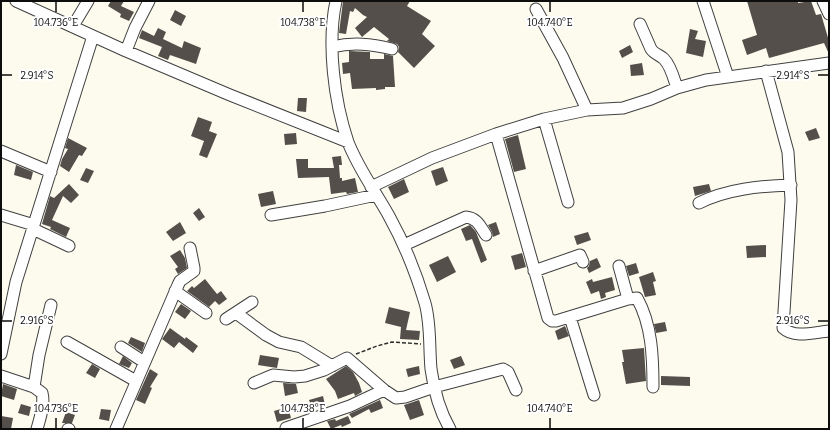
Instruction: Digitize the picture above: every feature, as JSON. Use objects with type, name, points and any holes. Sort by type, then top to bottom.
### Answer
[{"type":"street","points":[[16,1],[126,51],[230,95],[348,142]]},
{"type":"street","points":[[73,26],[88,1]]},
{"type":"street","points":[[126,51],[135,28],[149,1]]},
{"type":"street","points":[[336,1],[333,20],[332,47],[334,74],[338,103],[348,142],[362,172],[394,225],[404,245],[416,276],[428,319],[432,370],[437,402],[450,429]]},
{"type":"street","points":[[703,1],[728,77]]},
{"type":"street","points":[[823,1],[829,14]]},
{"type":"street","points":[[536,9],[563,58],[587,110]]},
{"type":"street","points":[[640,24],[651,50],[664,58],[670,68],[678,88]]},
{"type":"street","points":[[1,354],[16,282],[93,36]]},
{"type":"street","points":[[332,47],[356,43],[375,45],[392,50]]},
{"type":"street","points":[[271,215],[326,206],[373,191],[432,158],[496,134],[544,119],[587,110],[623,108],[678,88],[706,80],[829,63]]},
{"type":"street","points":[[766,71],[788,152],[791,185],[783,328],[787,332],[794,335],[829,330]]},
{"type":"street","points":[[544,119],[568,202]]},
{"type":"street","points":[[496,134],[548,318],[552,321],[556,321],[634,297],[638,299],[646,322],[652,351],[653,387]]},
{"type":"street","points":[[1,151],[51,172]]},
{"type":"street","points":[[699,203],[723,194],[745,189],[791,185]]},
{"type":"street","points":[[1,215],[33,227],[68,246]]},
{"type":"street","points":[[404,245],[466,217],[477,221],[486,235]]},
{"type":"street","points":[[116,429],[175,291],[180,281],[194,271],[190,248]]},
{"type":"street","points":[[534,271],[580,255],[583,262]]},
{"type":"street","points":[[619,266],[628,299]]},
{"type":"street","points":[[175,291],[206,312]]},
{"type":"street","points":[[252,302],[231,316],[279,342],[301,347],[332,366]]},
{"type":"street","points":[[34,387],[39,354],[51,305]]},
{"type":"street","points":[[570,317],[594,395]]},
{"type":"street","points":[[67,342],[136,381]]},
{"type":"street","points":[[121,347],[144,362]]},
{"type":"street","points":[[254,383],[273,375],[294,377],[305,376],[332,366],[347,358],[394,397],[401,398],[434,387],[503,369],[508,372],[516,390]]},
{"type":"street","points":[[1,376],[34,387],[42,395],[41,415],[37,429]]},
{"type":"street","points":[[286,428],[350,406],[384,390]]},
{"type":"path","points":[[347,358],[377,346],[392,342],[430,345]]},
{"type":"building","points":[[111,1],[124,1],[121,6],[134,12],[129,21],[120,17],[121,14],[108,6]]},
{"type":"building","points":[[343,1],[410,1],[407,6],[431,21],[422,34],[435,46],[414,68],[398,52],[399,47],[397,44],[387,41],[389,39],[374,27],[362,37],[355,28],[367,17],[355,8],[353,12],[350,11],[346,34],[339,33]]},
{"type":"building","points":[[747,1],[798,1],[798,3],[811,1],[816,15],[821,14],[829,41],[829,54],[824,43],[769,58],[766,48],[747,55],[742,40],[757,35]]},
{"type":"building","points":[[175,10],[186,16],[181,26],[170,20]]},
{"type":"building","points":[[158,28],[166,32],[163,39],[182,48],[184,41],[201,48],[196,64],[170,55],[168,60],[158,56],[162,47],[139,38],[142,30],[154,36]]},
{"type":"building","points":[[690,29],[698,31],[695,39],[706,41],[703,57],[686,53]]},
{"type":"building","points":[[630,45],[633,52],[622,58],[619,51]]},
{"type":"building","points":[[349,51],[370,52],[370,59],[384,59],[384,54],[393,56],[395,87],[385,87],[385,89],[376,90],[376,88],[352,89],[350,73],[343,74],[342,63],[349,62]]},
{"type":"building","points":[[642,63],[644,75],[631,76],[630,65]]},
{"type":"building","points":[[298,98],[307,98],[306,112],[297,111]]},
{"type":"building","points":[[198,117],[212,122],[209,131],[217,134],[207,158],[199,155],[204,141],[191,136]]},
{"type":"building","points":[[816,128],[820,138],[809,141],[805,132]]},
{"type":"building","points":[[296,133],[297,144],[285,145],[284,134]]},
{"type":"building","points":[[518,135],[526,169],[514,172],[505,139]]},
{"type":"building","points":[[68,138],[87,148],[82,156],[79,155],[69,172],[60,166],[68,149],[65,148]]},
{"type":"building","points":[[341,156],[342,165],[339,165],[340,178],[342,178],[342,181],[355,178],[358,192],[331,194],[329,177],[298,178],[296,159],[308,159],[308,168],[334,168],[332,157]]},
{"type":"building","points":[[16,165],[33,172],[31,180],[14,175]]},
{"type":"building","points":[[443,167],[448,181],[436,186],[431,171]]},
{"type":"building","points":[[86,168],[94,171],[88,183],[80,180]]},
{"type":"building","points":[[404,179],[409,192],[394,199],[388,187]]},
{"type":"building","points":[[69,184],[79,195],[71,203],[63,196],[52,220],[70,228],[66,237],[50,229],[51,227],[42,224],[50,196],[54,198]]},
{"type":"building","points":[[709,184],[711,191],[695,196],[693,187]]},
{"type":"building","points":[[273,191],[276,204],[261,207],[258,194]]},
{"type":"building","points":[[199,208],[205,217],[199,221],[193,213]]},
{"type":"building","points":[[180,222],[186,233],[173,241],[166,232]]},
{"type":"building","points":[[496,222],[500,234],[493,237],[488,225]]},
{"type":"building","points":[[470,225],[476,232],[487,260],[481,263],[472,239],[466,241],[461,229]]},
{"type":"building","points":[[588,232],[591,240],[577,245],[574,236]]},
{"type":"building","points":[[766,245],[766,257],[747,258],[746,246]]},
{"type":"building","points":[[180,250],[185,258],[187,268],[178,274],[175,269],[178,267],[170,256]]},
{"type":"building","points":[[522,253],[526,267],[515,270],[511,256]]},
{"type":"building","points":[[448,256],[456,272],[437,282],[429,265]]},
{"type":"building","points":[[597,258],[601,267],[589,273],[587,268],[590,261]]},
{"type":"building","points":[[636,263],[639,273],[629,276],[626,266]]},
{"type":"building","points":[[653,272],[656,281],[653,282],[656,295],[645,297],[639,277]]},
{"type":"building","points":[[612,277],[615,290],[605,293],[606,297],[601,299],[599,291],[591,294],[586,282],[592,279],[593,282]]},
{"type":"building","points":[[205,279],[217,294],[221,291],[227,299],[219,305],[215,301],[209,307],[187,291],[192,286],[194,288]]},
{"type":"building","points":[[181,304],[191,311],[185,319],[175,312]]},
{"type":"building","points":[[389,307],[410,312],[406,330],[420,331],[419,340],[400,339],[401,327],[385,323]]},
{"type":"building","points":[[665,322],[667,331],[656,333],[654,324]]},
{"type":"building","points":[[565,326],[569,336],[558,340],[555,331]]},
{"type":"building","points":[[170,328],[198,346],[193,353],[179,342],[174,348],[162,339]]},
{"type":"building","points":[[131,337],[145,343],[142,352],[128,343]]},
{"type":"building","points":[[644,348],[646,381],[626,384],[622,362],[624,362],[622,350]]},
{"type":"building","points":[[260,355],[279,358],[277,368],[258,365]]},
{"type":"building","points":[[123,356],[132,363],[129,368],[119,364]]},
{"type":"building","points":[[461,356],[465,365],[454,369],[450,360]]},
{"type":"building","points":[[92,364],[100,369],[95,378],[86,373]]},
{"type":"building","points":[[346,366],[353,372],[362,392],[355,396],[354,393],[338,399],[335,391],[326,379]]},
{"type":"building","points":[[419,366],[420,374],[408,377],[406,369]]},
{"type":"building","points":[[150,369],[158,374],[150,387],[152,388],[145,404],[136,400]]},
{"type":"building","points":[[661,376],[690,377],[690,386],[661,385]]},
{"type":"building","points":[[283,383],[296,384],[298,393],[285,396]]},
{"type":"building","points":[[3,384],[17,389],[14,400],[1,396]]},
{"type":"building","points":[[323,396],[325,405],[312,409],[309,400]]},
{"type":"building","points":[[380,400],[383,408],[371,413],[369,409],[352,418],[349,414]]},
{"type":"building","points":[[419,400],[424,415],[410,420],[404,405]]},
{"type":"building","points":[[21,404],[31,407],[29,416],[18,413]]},
{"type":"building","points":[[288,407],[291,418],[277,422],[274,411]]},
{"type":"building","points":[[101,409],[111,410],[109,421],[99,419]]},
{"type":"building","points":[[66,412],[75,415],[72,423],[62,423]]},
{"type":"building","points":[[1,416],[13,418],[11,429],[1,429]]},
{"type":"building","points":[[348,416],[351,423],[342,427],[341,425],[331,429],[327,421],[335,419],[336,421]]}]
